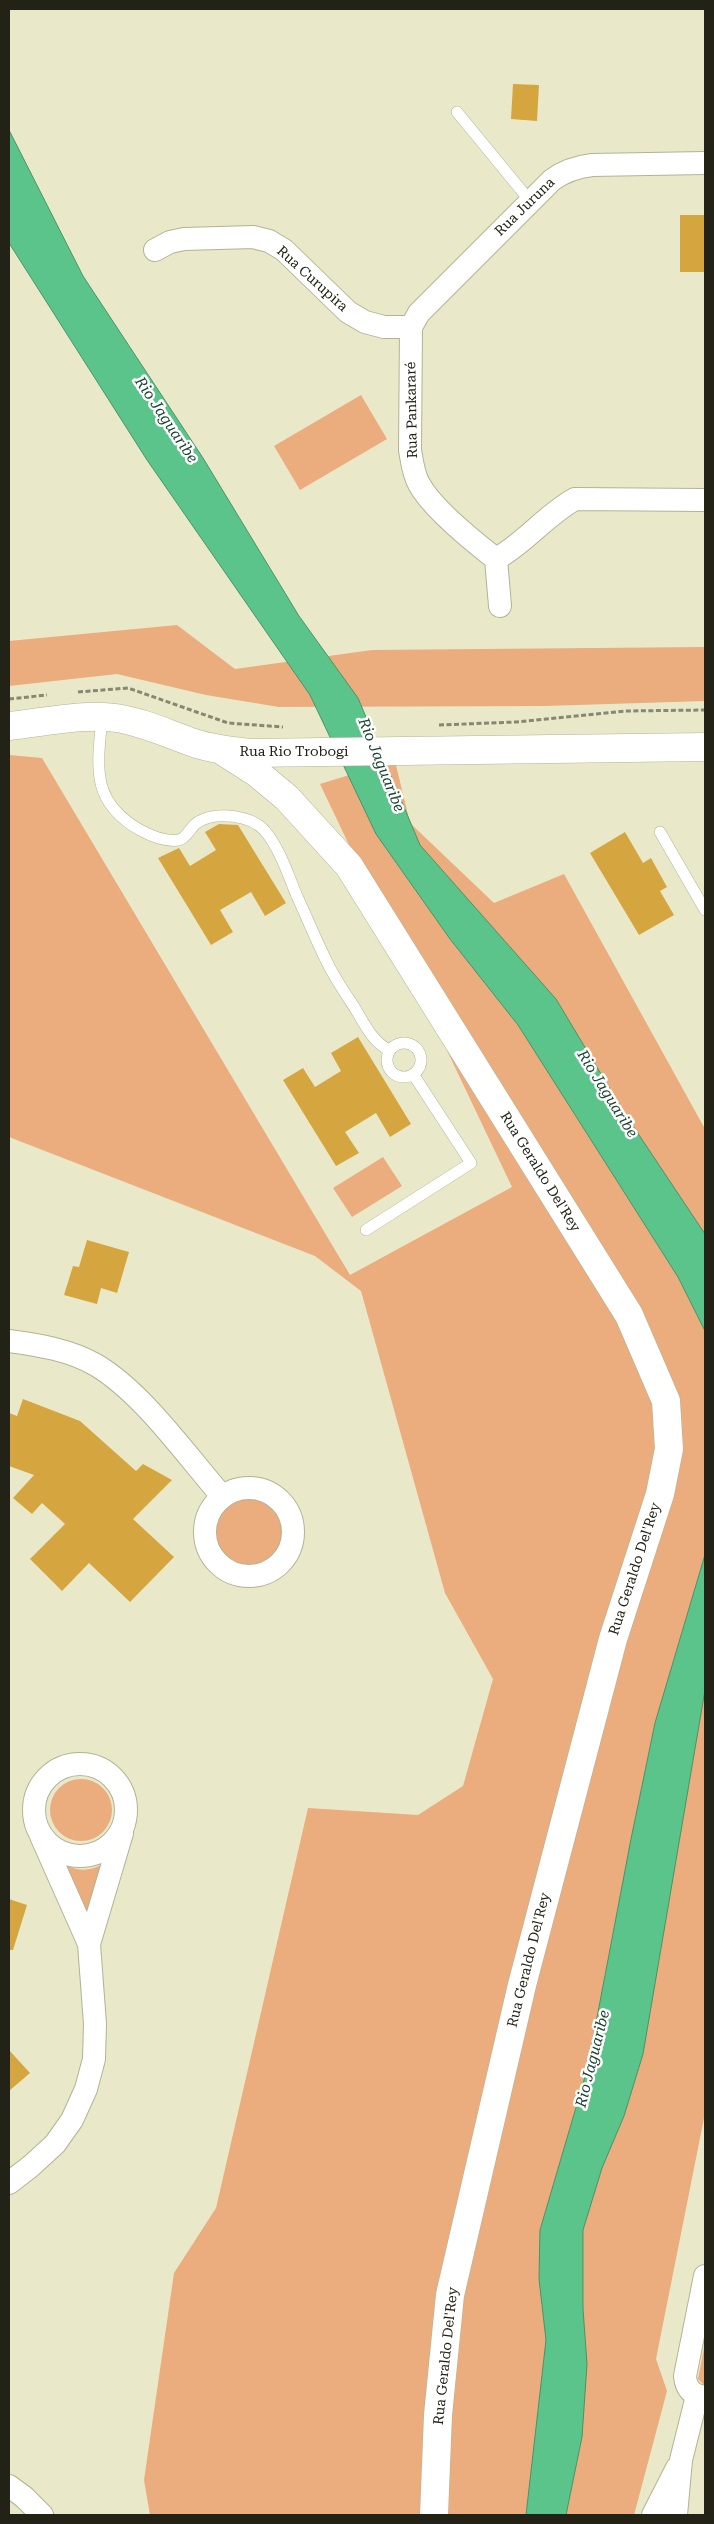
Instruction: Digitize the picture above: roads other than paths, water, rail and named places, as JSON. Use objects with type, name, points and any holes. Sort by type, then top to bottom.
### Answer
[{"type":"main road","name":"Rua Rio Trobogi","points":[[9,726],[115,718],[142,724],[221,750],[250,753],[705,747]]},
{"type":"main road","name":"Rua Geraldo Del'Rey","points":[[221,750],[258,773],[287,798],[349,866],[630,1315],[666,1400],[669,1449],[660,1494],[613,1639],[532,1946],[450,2295],[438,2415],[434,2515]]},
{"type":"street","name":"Rua Juruna","points":[[411,327],[419,312],[430,299],[530,201],[562,173],[578,166],[705,163]]},
{"type":"street","name":"Rua Curupira","points":[[154,250],[170,242],[184,239],[253,237],[269,241],[284,250],[348,312],[365,322],[384,327],[411,327]]},
{"type":"street","name":"Rua Pankararé","points":[[411,327],[410,450],[412,466],[419,484],[428,497],[496,560]]},
{"type":"street","points":[[500,606],[496,560],[520,544],[561,507],[575,499],[705,500]]},
{"type":"street","points":[[9,1341],[63,1351],[96,1365],[144,1406],[222,1496]]},
{"type":"street","points":[[9,2183],[55,2144],[72,2120],[86,2089],[94,2059],[95,2024],[89,1944],[41,1836],[34,1815],[37,1794],[44,1781],[68,1765],[82,1764],[97,1767],[109,1774],[119,1785],[125,1798],[127,1812],[89,1944]]},
{"type":"street","points":[[41,1836],[53,1848],[68,1855],[85,1856],[101,1851],[115,1841],[124,1827]]},
{"type":"street","points":[[654,2515],[681,2460],[701,2397],[686,2385],[685,2376],[705,2276]]},
{"type":"street","points":[[676,2515],[681,2460]]},
{"type":"street","points":[[9,2486],[24,2496],[42,2515]]},
{"type":"lane","points":[[457,112],[530,201]]},
{"type":"lane","points":[[102,718],[99,750],[100,782],[104,796],[121,819],[143,832],[171,841],[182,839],[198,822],[218,815],[238,816],[264,830],[277,850],[330,969],[369,1031],[380,1046],[389,1050]]},
{"type":"lane","points":[[660,832],[705,910]]},
{"type":"lane","points":[[400,1043],[414,1046],[421,1057],[418,1070],[413,1074],[400,1077],[389,1069],[387,1056],[389,1050],[400,1043]]},
{"type":"lane","points":[[366,1230],[471,1163],[413,1074]]},
{"type":"water","name":"Rio Jaguaribe","points":[[9,130],[83,276],[203,458],[299,616],[358,698],[420,845],[556,999],[625,1114],[705,1234],[705,1331],[678,1277],[518,1025],[450,939],[376,834],[310,695],[147,460],[9,243]]},
{"type":"water","name":"Rio Jaguaribe","points":[[705,1555],[705,1690],[643,2054],[624,2116],[602,2168],[583,2230],[583,2309],[587,2364],[582,2437],[566,2515],[526,2515],[546,2340],[539,2279],[540,2230],[587,2070],[655,1723]]}]
